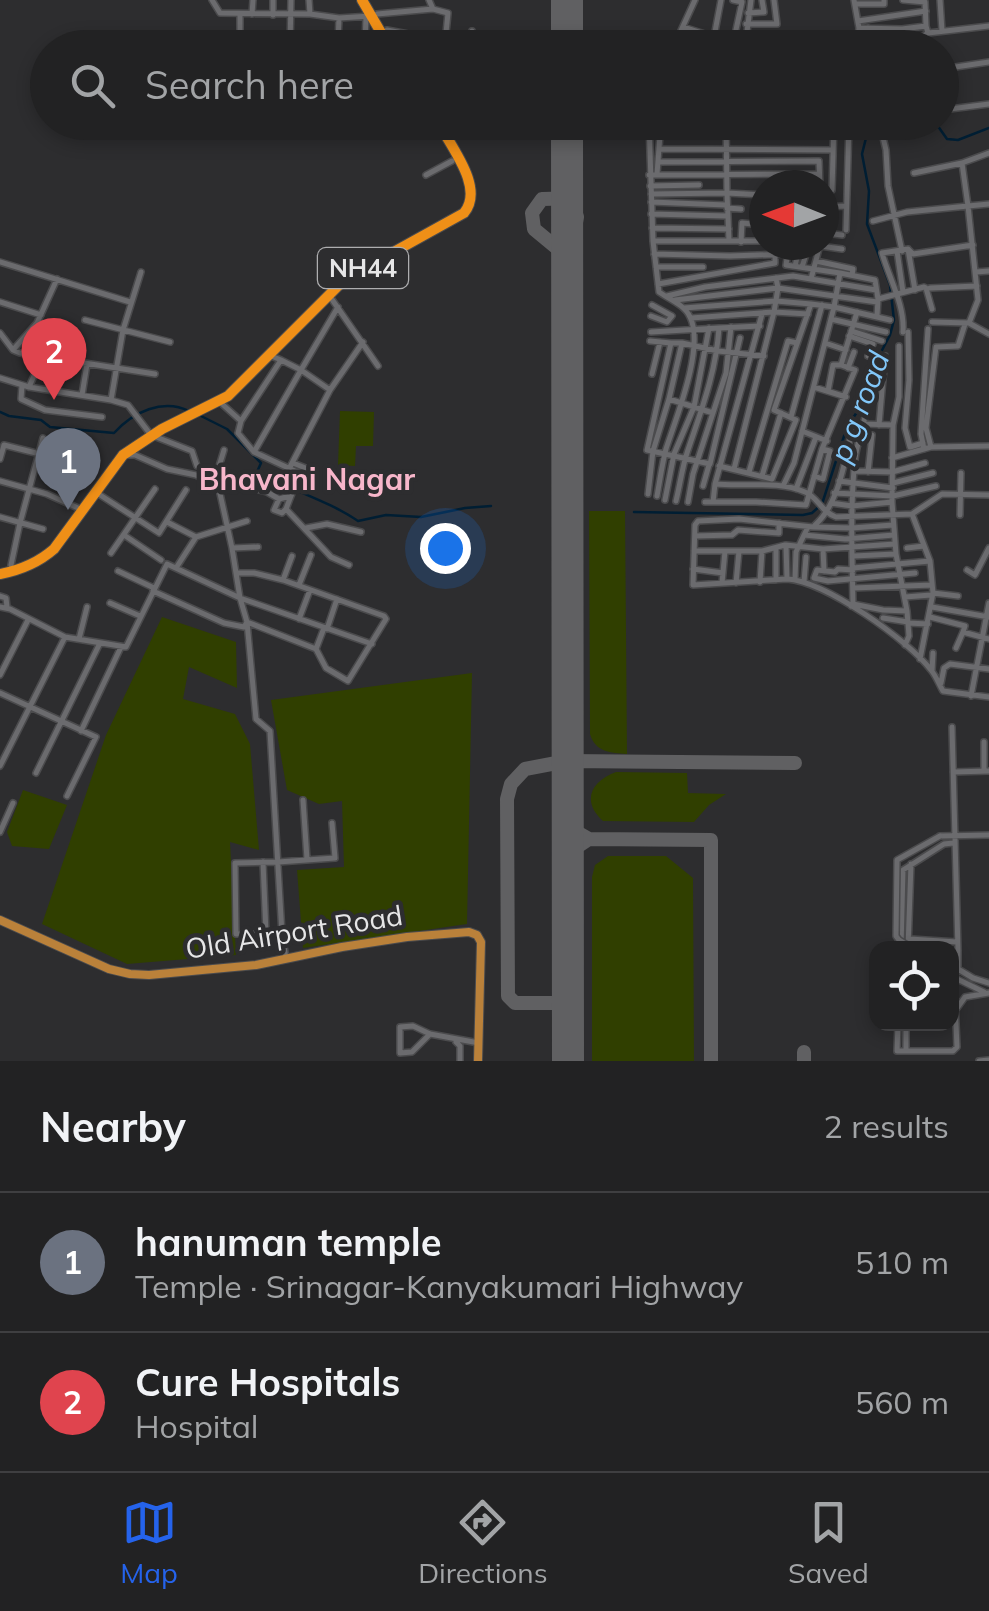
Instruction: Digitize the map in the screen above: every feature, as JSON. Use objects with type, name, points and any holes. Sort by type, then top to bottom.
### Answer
[{"type":"highway","points":[[365,0],[381,30]]},
{"type":"highway","points":[[372,16],[386,30]]},
{"type":"highway","name":"NH44","points":[[4,569],[37,557],[49,547],[116,454],[224,392],[341,275],[460,208],[466,200],[465,186],[442,140]]},
{"type":"highway","name":"NH44","points":[[201,406],[228,396],[356,272],[469,207],[472,184],[445,140]]},
{"type":"highway","name":"NH44","points":[[4,569],[24,568],[54,550],[123,455],[155,430]]},
{"type":"main road","name":"Old Airport Road","points":[[0,920],[109,969],[149,975],[224,970],[407,937],[477,934],[481,950],[478,1061]]},
{"type":"street","points":[[212,0],[220,13],[240,14],[339,18],[432,9],[448,13],[446,30]]},
{"type":"street","points":[[252,14],[253,0]]},
{"type":"street","points":[[272,0],[273,15]]},
{"type":"street","points":[[291,0],[291,30]]},
{"type":"street","points":[[309,0],[310,14]]},
{"type":"street","points":[[429,0],[432,9]]},
{"type":"street","points":[[681,30],[695,0]]},
{"type":"street","points":[[715,30],[721,0]]},
{"type":"street","points":[[733,0],[742,1],[736,30]]},
{"type":"street","points":[[746,30],[751,0]]},
{"type":"street","points":[[748,13],[764,12],[762,0]]},
{"type":"street","points":[[746,24],[777,24],[774,0]]},
{"type":"street","points":[[858,30],[854,2],[884,4],[884,0]]},
{"type":"street","points":[[904,0],[925,1],[927,29]]},
{"type":"street","points":[[940,0],[942,30]]},
{"type":"street","points":[[858,25],[926,11]]},
{"type":"street","points":[[240,14],[240,30]]},
{"type":"street","points":[[900,15],[902,29]]},
{"type":"street","points":[[368,30],[372,16]]},
{"type":"street","points":[[338,30],[339,18]]},
{"type":"street","points":[[858,25],[934,30]]},
{"type":"street","points":[[951,30],[989,26]]},
{"type":"street","points":[[682,27],[692,30]]},
{"type":"street","points":[[959,66],[989,62]]},
{"type":"street","points":[[959,108],[989,104]]},
{"type":"street","points":[[650,140],[653,174]]},
{"type":"street","points":[[657,496],[694,344],[691,318],[659,292],[650,186],[659,162],[660,140]]},
{"type":"street","points":[[727,140],[729,242]]},
{"type":"street","points":[[832,170],[834,140]]},
{"type":"street","points":[[839,233],[844,233],[847,206],[848,140]]},
{"type":"street","points":[[884,140],[894,217],[915,290]]},
{"type":"street","points":[[660,149],[833,150]]},
{"type":"street","points":[[819,150],[819,170]]},
{"type":"street","points":[[914,173],[989,153]]},
{"type":"street","points":[[426,175],[452,161]]},
{"type":"street","points":[[659,162],[819,161]]},
{"type":"street","points":[[932,346],[958,346],[978,300],[962,163]]},
{"type":"street","points":[[653,174],[749,174]]},
{"type":"street","points":[[650,186],[699,185]]},
{"type":"street","points":[[651,198],[749,195]]},
{"type":"street","points":[[651,198],[727,210]]},
{"type":"street","points":[[873,221],[907,212],[989,204]]},
{"type":"street","points":[[839,206],[847,206]]},
{"type":"street","points":[[652,214],[742,209]]},
{"type":"street","points":[[741,242],[742,222],[749,223]]},
{"type":"street","points":[[652,228],[729,229]]},
{"type":"street","points":[[652,241],[749,242]]},
{"type":"street","points":[[899,293],[889,278],[882,253],[902,250],[913,254],[973,246]]},
{"type":"street","points":[[902,250],[899,293],[906,332],[909,380],[905,428],[910,448],[989,446]]},
{"type":"street","points":[[654,254],[749,254]]},
{"type":"street","points":[[786,260],[786,265]]},
{"type":"street","points":[[798,266],[799,260]]},
{"type":"street","points":[[798,266],[801,260]]},
{"type":"street","points":[[810,279],[815,260]]},
{"type":"street","points":[[0,262],[130,302]]},
{"type":"street","points":[[658,284],[775,263],[852,268],[852,276]]},
{"type":"street","points":[[814,264],[874,280],[880,300],[877,316]]},
{"type":"street","points":[[656,267],[703,267]]},
{"type":"street","points":[[976,272],[989,271]]},
{"type":"street","points":[[110,400],[130,302],[142,272]]},
{"type":"street","points":[[783,486],[794,463],[840,273]]},
{"type":"street","points":[[666,311],[705,287],[792,276],[876,290]]},
{"type":"street","points":[[734,469],[774,312],[776,278]]},
{"type":"street","points":[[13,350],[37,324],[57,279]]},
{"type":"street","points":[[930,288],[977,286]]},
{"type":"street","points":[[675,302],[778,288],[880,300],[926,288],[932,310]]},
{"type":"street","points":[[329,295],[378,366]]},
{"type":"street","points":[[675,302],[776,301],[822,305],[890,320]]},
{"type":"street","points":[[0,302],[41,315]]},
{"type":"street","points":[[772,479],[796,420],[774,410],[811,304]]},
{"type":"street","points":[[651,316],[667,322],[672,316],[652,305]]},
{"type":"street","points":[[791,418],[822,305]]},
{"type":"street","points":[[254,452],[338,307]]},
{"type":"street","points":[[691,318],[774,312],[808,314]]},
{"type":"street","points":[[762,314],[709,502],[806,505],[812,496],[822,449],[846,396],[851,330],[857,312]]},
{"type":"street","points":[[831,319],[874,344],[868,356],[874,358]]},
{"type":"street","points":[[86,320],[170,342]]},
{"type":"street","points":[[926,446],[930,325],[967,323],[989,334]]},
{"type":"street","points":[[651,332],[760,326]]},
{"type":"street","points":[[56,358],[60,328]]},
{"type":"street","points":[[665,500],[674,454],[694,406],[708,328]]},
{"type":"street","points":[[676,501],[686,457],[704,410],[720,328]]},
{"type":"street","points":[[688,502],[726,373],[731,328]]},
{"type":"street","points":[[851,330],[886,332]]},
{"type":"street","points":[[851,330],[882,340]]},
{"type":"street","points":[[0,333],[13,350],[155,374]]},
{"type":"street","points":[[702,486],[740,338]]},
{"type":"street","points":[[749,472],[788,340],[798,343]]},
{"type":"street","points":[[650,341],[764,356]]},
{"type":"street","points":[[291,465],[330,390],[363,342]]},
{"type":"street","points":[[652,374],[660,342]]},
{"type":"street","points":[[671,343],[648,450],[772,479],[812,496],[824,511],[836,517],[912,514],[942,494],[989,495]]},
{"type":"street","points":[[648,494],[653,450],[682,343]]},
{"type":"street","points":[[825,343],[850,351]]},
{"type":"street","points":[[899,346],[892,514],[907,611],[909,636],[904,646]]},
{"type":"street","points":[[268,355],[330,390]]},
{"type":"street","points":[[880,424],[884,356]]},
{"type":"street","points":[[42,357],[21,399],[43,409],[102,417]]},
{"type":"street","points":[[282,360],[241,421],[238,434],[264,458],[308,469]]},
{"type":"street","points":[[82,395],[87,364]]},
{"type":"street","points":[[828,391],[833,365],[851,367]]},
{"type":"street","points":[[0,378],[128,405],[140,420],[192,451],[198,466]]},
{"type":"street","points":[[814,387],[846,396]]},
{"type":"street","points":[[669,399],[714,413]]},
{"type":"street","points":[[218,401],[241,421]]},
{"type":"street","points":[[852,605],[852,494],[866,412]]},
{"type":"street","points":[[762,476],[782,413]]},
{"type":"street","points":[[791,580],[804,535],[830,504],[854,423]]},
{"type":"street","points":[[864,424],[893,425]]},
{"type":"street","points":[[802,432],[827,441]]},
{"type":"street","points":[[868,472],[872,434]]},
{"type":"street","points":[[796,490],[816,437]]},
{"type":"street","points":[[4,569],[44,438]]},
{"type":"street","points":[[0,459],[4,445],[76,463]]},
{"type":"street","points":[[892,458],[926,446]]},
{"type":"street","points":[[224,450],[217,473],[248,622],[256,719],[270,731],[286,958]]},
{"type":"street","points":[[123,455],[136,455],[167,469],[196,475],[219,489]]},
{"type":"street","points":[[855,471],[892,472],[924,463]]},
{"type":"street","points":[[279,499],[274,510],[282,514],[297,479],[298,472],[291,465]]},
{"type":"street","points":[[839,481],[893,485],[933,473]]},
{"type":"street","points":[[960,515],[961,473]]},
{"type":"street","points":[[0,481],[47,494],[78,508]]},
{"type":"street","points":[[715,484],[783,486]]},
{"type":"street","points":[[830,504],[852,506],[936,486]]},
{"type":"street","points":[[248,488],[279,499],[290,496]]},
{"type":"street","points":[[111,553],[155,489]]},
{"type":"street","points":[[95,491],[158,533],[186,490]]},
{"type":"street","points":[[834,493],[892,499]]},
{"type":"street","points":[[286,509],[331,556],[349,565]]},
{"type":"street","points":[[912,514],[930,561],[932,591],[920,659]]},
{"type":"street","points":[[0,517],[43,529]]},
{"type":"street","points":[[176,568],[196,537],[247,521]]},
{"type":"street","points":[[893,524],[852,528],[698,521],[693,585],[804,582],[868,615],[932,671],[943,691],[989,697]]},
{"type":"street","points":[[167,522],[196,537]]},
{"type":"street","points":[[695,536],[732,536],[738,530],[779,534],[780,523]]},
{"type":"street","points":[[306,528],[327,524],[361,532]]},
{"type":"street","points":[[124,535],[161,560]]},
{"type":"street","points":[[804,535],[853,539],[894,536]]},
{"type":"street","points":[[854,552],[895,544]]},
{"type":"street","points":[[786,545],[791,580]]},
{"type":"street","points":[[694,551],[799,545],[896,554]]},
{"type":"street","points":[[908,548],[924,546]]},
{"type":"street","points":[[232,548],[258,547]]},
{"type":"street","points":[[776,548],[776,580]]},
{"type":"street","points":[[822,548],[824,571]]},
{"type":"street","points":[[967,570],[975,575],[989,548]]},
{"type":"street","points":[[760,582],[762,550]]},
{"type":"street","points":[[722,584],[724,551]]},
{"type":"street","points":[[736,583],[738,551]]},
{"type":"street","points":[[283,580],[292,556]]},
{"type":"street","points":[[299,586],[310,556]]},
{"type":"street","points":[[804,582],[806,557]]},
{"type":"street","points":[[914,572],[828,581],[814,578],[816,570],[930,561]]},
{"type":"street","points":[[0,596],[6,598],[3,607],[65,636],[121,647],[129,644],[167,564],[240,598],[372,644]]},
{"type":"street","points":[[693,569],[723,573]]},
{"type":"street","points":[[118,571],[224,623],[244,627],[248,622]]},
{"type":"street","points":[[237,573],[283,580],[384,616],[386,620],[345,682],[326,668],[316,649],[248,622]]},
{"type":"street","points":[[853,588],[902,585],[958,596]]},
{"type":"street","points":[[300,619],[310,590]]},
{"type":"street","points":[[905,597],[932,591]]},
{"type":"street","points":[[316,649],[337,599]]},
{"type":"street","points":[[110,603],[140,616]]},
{"type":"street","points":[[970,696],[985,638],[989,603]]},
{"type":"street","points":[[852,605],[907,611]]},
{"type":"street","points":[[79,639],[86,606]]},
{"type":"street","points":[[932,607],[987,617]]},
{"type":"street","points":[[884,618],[964,626],[956,648]]},
{"type":"street","points":[[0,675],[28,620]]},
{"type":"street","points":[[963,632],[985,638]]},
{"type":"street","points":[[0,766],[65,636]]},
{"type":"street","points":[[36,774],[100,643]]},
{"type":"street","points":[[81,731],[121,647]]},
{"type":"street","points":[[932,671],[933,653]]},
{"type":"street","points":[[940,686],[947,665],[989,668]]},
{"type":"street","points":[[0,692],[96,738],[67,796]]},
{"type":"street","points":[[952,726],[958,941]]},
{"type":"street","points":[[953,772],[986,771],[984,742]]},
{"type":"street","points":[[303,800],[307,860]]},
{"type":"street","points":[[0,832],[13,803]]},
{"type":"street","points":[[282,934],[236,934],[235,862],[335,858],[332,823]]},
{"type":"street","points":[[900,941],[896,936],[897,860],[940,836],[989,835]]},
{"type":"street","points":[[906,941],[902,870],[953,842]]},
{"type":"street","points":[[263,862],[266,934]]},
{"type":"street","points":[[911,864],[909,939],[942,941]]},
{"type":"street","points":[[959,970],[989,983]]},
{"type":"street","points":[[959,982],[988,993]]},
{"type":"street","points":[[959,1004],[965,996],[988,993]]},
{"type":"street","points":[[430,1034],[412,1052],[400,1052],[400,1027],[413,1026],[430,1034],[478,1043]]},
{"type":"street","points":[[898,1031],[897,1051],[955,1050],[957,1031]]},
{"type":"street","points":[[906,1031],[906,1050]]},
{"type":"street","points":[[454,1039],[460,1046],[460,1061]]},
{"type":"street","points":[[979,1061],[988,1060]]},
{"type":"green space","points":[[340,411],[374,412],[373,446],[356,446],[355,466],[338,465]]},
{"type":"green space","points":[[589,511],[625,511],[627,754],[600,748],[590,734]]},
{"type":"green space","points":[[162,617],[236,642],[237,688],[189,667],[183,699],[235,714],[250,744],[259,850],[230,842],[236,955],[127,964],[42,924],[106,735]]},
{"type":"green space","points":[[472,673],[467,924],[303,948],[297,870],[344,867],[342,801],[319,804],[287,790],[271,700]]},
{"type":"green space","points":[[616,772],[687,773],[688,793],[726,794],[694,822],[603,821],[592,806],[592,792],[600,781]]},
{"type":"green space","points":[[23,790],[67,805],[49,849],[12,846],[7,832]]},
{"type":"green space","points":[[608,856],[666,856],[693,878],[694,1061],[592,1061],[592,877],[595,865]]},
{"type":"waterway","name":"p g road","points":[[959,140],[989,128]]},
{"type":"waterway","name":"p g road","points":[[634,512],[803,515],[822,504],[847,427],[857,412],[894,320],[890,285],[867,224],[869,191],[862,154],[866,140]]},
{"type":"waterway","points":[[0,412],[41,420],[50,427],[114,433],[149,409],[169,406],[189,411]]},
{"type":"waterway","name":"p g road","points":[[201,416],[227,429],[261,463],[257,472],[358,521],[386,515],[421,517],[491,506]]},
{"type":"taxiway","points":[[562,0],[567,7]]},
{"type":"taxiway","points":[[567,265],[557,248],[534,229],[532,213],[542,199],[564,200],[575,210],[567,272]]},
{"type":"taxiway","points":[[568,1003],[515,1003],[508,996],[507,799],[511,784],[525,769],[567,761],[795,763]]},
{"type":"taxiway","points":[[567,817],[575,831],[589,839]]},
{"type":"taxiway","points":[[568,861],[571,851],[589,839],[711,840],[711,1061]]},
{"type":"taxiway","points":[[804,1052],[804,1061]]},
{"type":"runway","points":[[567,0],[567,30]]},
{"type":"runway","points":[[567,140],[568,1061]]},
{"type":"place","name":"Cure Hospitals","points":[[54,400]]},
{"type":"place","name":"hanuman temple","points":[[68,510]]},
{"type":"district","name":"Bhavani Nagar","points":[[307,480]]}]
